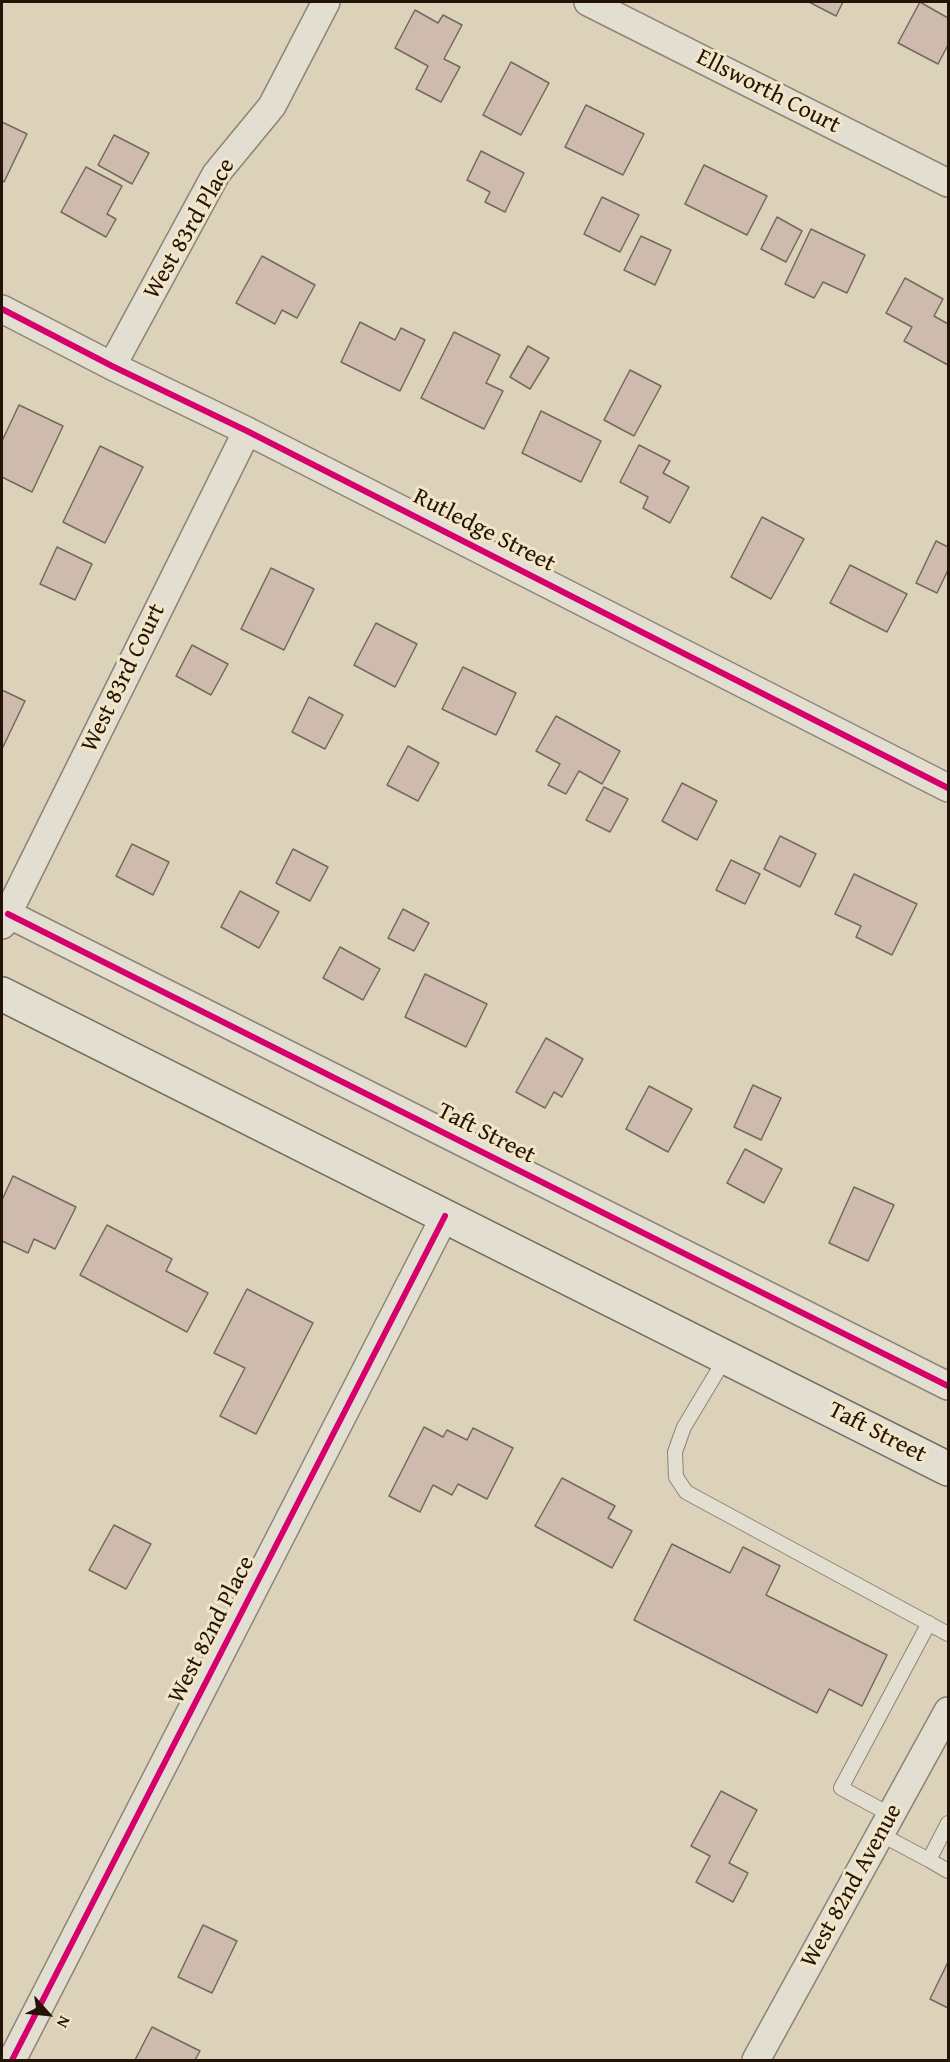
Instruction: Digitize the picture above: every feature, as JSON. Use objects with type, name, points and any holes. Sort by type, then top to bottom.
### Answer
[{"type":"main road","name":"Taft Street","points":[[2,994],[948,1469]]},
{"type":"street","name":"West 83rd Place","points":[[112,366],[216,174],[272,106],[326,2]]},
{"type":"street","name":"Ellsworth Court","points":[[588,2],[948,183]]},
{"type":"street","name":"Rutledge Street","points":[[2,309],[112,366],[247,431],[948,788]]},
{"type":"street","name":"West 83rd Court","points":[[4,920],[247,431]]},
{"type":"street","name":"Taft Street","points":[[4,920],[948,1386]]},
{"type":"street","name":"West 82nd Place","points":[[12,2061],[445,1216]]},
{"type":"street","name":"West 82nd Avenue","points":[[756,2061],[948,1711]]},
{"type":"lane","points":[[726,1357],[684,1427],[675,1452],[676,1477],[686,1492],[948,1634]]},
{"type":"lane","points":[[929,1623],[841,1788],[929,1860],[948,1871]]},
{"type":"lane","points":[[929,1860],[948,1823]]},
{"type":"building","points":[[809,2],[843,2],[836,16]]},
{"type":"building","points":[[920,2],[948,18],[948,45],[938,64],[898,43]]},
{"type":"building","points":[[415,10],[438,23],[443,15],[462,25],[444,59],[460,67],[441,102],[416,89],[428,66],[395,48]]},
{"type":"building","points":[[511,62],[549,83],[521,135],[483,115]]},
{"type":"building","points":[[586,105],[644,134],[623,175],[565,147]]},
{"type":"building","points":[[2,122],[27,134],[4,182],[2,180]]},
{"type":"building","points":[[114,135],[149,153],[132,184],[98,165]]},
{"type":"building","points":[[481,151],[524,173],[505,212],[485,202],[490,192],[467,180]]},
{"type":"building","points":[[704,165],[767,196],[747,235],[685,204]]},
{"type":"building","points":[[86,167],[122,186],[107,214],[116,219],[106,237],[61,212]]},
{"type":"building","points":[[602,197],[639,215],[620,252],[584,234]]},
{"type":"building","points":[[777,217],[802,231],[786,262],[761,249]]},
{"type":"building","points":[[811,229],[865,255],[847,293],[823,282],[814,298],[785,284]]},
{"type":"building","points":[[641,236],[671,250],[655,285],[624,270]]},
{"type":"building","points":[[262,256],[315,285],[297,318],[282,310],[275,324],[236,303]]},
{"type":"building","points":[[905,278],[943,299],[934,316],[948,324],[948,365],[904,341],[912,327],[886,313]]},
{"type":"building","points":[[360,322],[395,340],[401,328],[425,340],[400,391],[341,362]]},
{"type":"building","points":[[454,332],[500,355],[486,383],[503,391],[484,429],[421,398]]},
{"type":"building","points":[[528,346],[549,358],[530,389],[510,377]]},
{"type":"building","points":[[630,370],[661,386],[634,436],[604,420]]},
{"type":"building","points":[[19,405],[63,426],[32,492],[2,477],[2,441]]},
{"type":"building","points":[[541,411],[601,441],[581,482],[522,453]]},
{"type":"building","points":[[639,445],[670,461],[663,473],[689,487],[670,523],[643,508],[648,497],[620,482]]},
{"type":"building","points":[[100,446],[143,467],[105,543],[63,522]]},
{"type":"building","points":[[762,517],[804,539],[771,599],[731,577]]},
{"type":"building","points":[[936,541],[948,547],[948,570],[937,593],[916,583]]},
{"type":"building","points":[[57,547],[92,564],[75,600],[40,584]]},
{"type":"building","points":[[850,565],[907,594],[887,632],[830,603]]},
{"type":"building","points":[[271,568],[314,589],[284,650],[241,629]]},
{"type":"building","points":[[376,623],[417,644],[395,687],[354,665]]},
{"type":"building","points":[[192,645],[228,664],[211,695],[176,676]]},
{"type":"building","points":[[463,667],[516,693],[496,735],[442,709]]},
{"type":"building","points":[[2,690],[25,701],[2,749]]},
{"type":"building","points":[[309,697],[343,715],[325,749],[292,732]]},
{"type":"building","points":[[556,716],[620,751],[602,784],[579,771],[566,794],[548,785],[560,764],[536,751]]},
{"type":"building","points":[[408,746],[439,763],[418,801],[387,785]]},
{"type":"building","points":[[682,783],[717,801],[697,840],[662,821]]},
{"type":"building","points":[[604,787],[628,799],[610,832],[586,820]]},
{"type":"building","points":[[780,836],[816,854],[800,887],[764,869]]},
{"type":"building","points":[[132,844],[169,862],[153,895],[116,876]]},
{"type":"building","points":[[293,849],[328,867],[310,901],[276,883]]},
{"type":"building","points":[[731,860],[760,874],[745,904],[716,890]]},
{"type":"building","points":[[854,874],[917,904],[892,955],[856,937],[861,926],[835,914]]},
{"type":"building","points":[[240,891],[279,912],[259,948],[221,927]]},
{"type":"building","points":[[403,909],[429,923],[414,951],[388,938]]},
{"type":"building","points":[[340,947],[380,969],[363,1000],[323,978]]},
{"type":"building","points":[[425,974],[487,1004],[466,1047],[405,1017]]},
{"type":"building","points":[[546,1038],[583,1059],[562,1097],[554,1092],[545,1108],[516,1092]]},
{"type":"building","points":[[753,1085],[781,1098],[761,1140],[734,1127]]},
{"type":"building","points":[[649,1086],[692,1109],[668,1152],[626,1129]]},
{"type":"building","points":[[745,1149],[782,1169],[764,1203],[727,1183]]},
{"type":"building","points":[[13,1176],[76,1207],[55,1249],[34,1239],[28,1253],[2,1241],[2,1200]]},
{"type":"building","points":[[854,1187],[894,1205],[868,1261],[829,1243]]},
{"type":"building","points":[[107,1225],[172,1259],[166,1271],[208,1293],[187,1332],[80,1275]]},
{"type":"building","points":[[247,1289],[313,1323],[256,1434],[220,1416],[245,1368],[214,1353]]},
{"type":"building","points":[[424,1427],[443,1437],[447,1430],[467,1440],[473,1428],[513,1448],[487,1499],[458,1484],[452,1495],[433,1485],[420,1512],[389,1496]]},
{"type":"building","points":[[562,1478],[615,1506],[608,1518],[632,1531],[612,1568],[535,1526]]},
{"type":"building","points":[[114,1525],[151,1544],[126,1589],[89,1570]]},
{"type":"building","points":[[672,1544],[730,1573],[743,1547],[780,1566],[766,1595],[887,1655],[862,1706],[829,1689],[817,1713],[634,1620]]},
{"type":"building","points":[[721,1791],[757,1810],[729,1863],[748,1873],[733,1902],[696,1882],[710,1856],[691,1846]]},
{"type":"building","points":[[203,1925],[237,1941],[212,1993],[178,1977]]},
{"type":"building","points":[[948,1962],[948,2008],[930,1999]]},
{"type":"building","points":[[152,2027],[200,2051],[195,2060],[135,2060]]},
{"type":"cycle path","points":[[2,309],[112,366],[247,431],[948,788]]},
{"type":"cycle path","points":[[8,914],[948,1386]]},
{"type":"cycle path","points":[[12,2060],[445,1216]]}]
